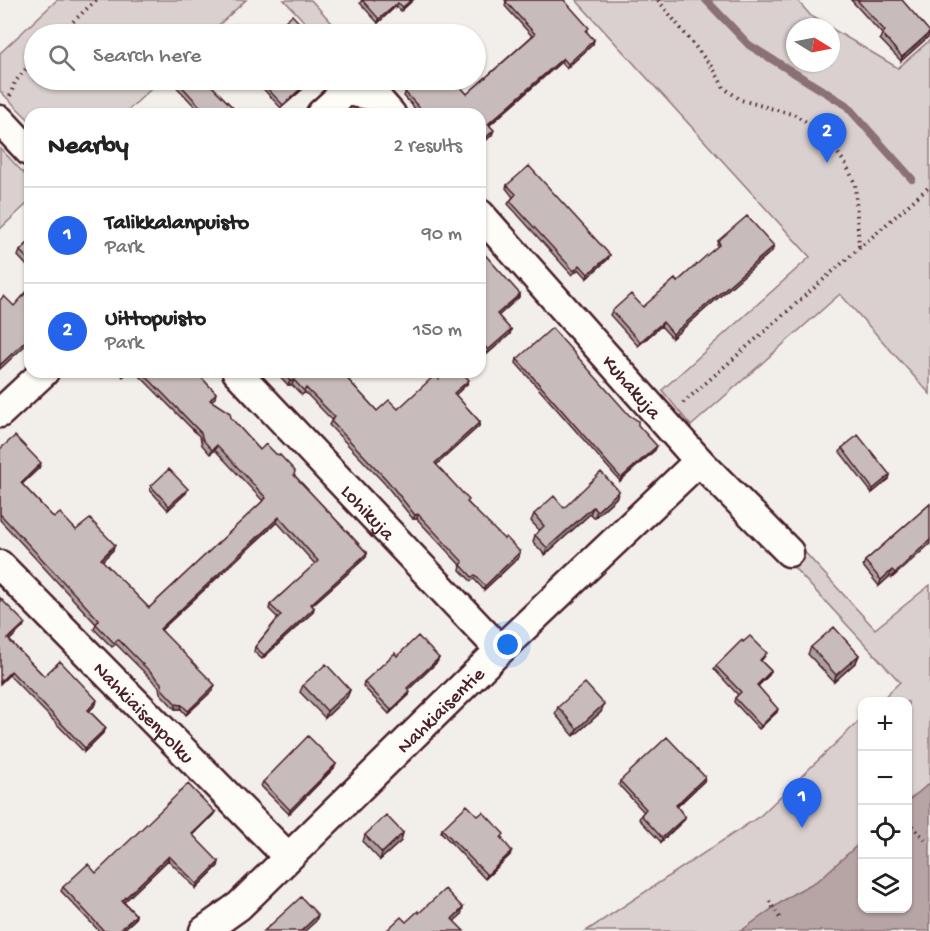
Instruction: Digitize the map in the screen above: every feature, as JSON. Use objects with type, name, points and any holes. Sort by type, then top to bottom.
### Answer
[{"type":"street","points":[[328,108],[346,91],[375,96],[386,108]]},
{"type":"street","points":[[0,120],[24,146]]},
{"type":"street","name":"Kuhakuja","points":[[486,221],[699,461],[789,552]]},
{"type":"street","points":[[0,413],[38,378]]},
{"type":"street","name":"Lohikuja","points":[[243,378],[500,650]]},
{"type":"street","name":"Nahkiaisentie","points":[[204,931],[239,906],[500,650],[699,461]]},
{"type":"street","name":"Nahkiaisenpolku","points":[[0,565],[288,857]]},
{"type":"path","points":[[71,24],[96,0]]},
{"type":"path","points":[[658,0],[714,70],[723,88],[741,100],[795,115],[822,132],[845,163],[855,183],[859,248]]},
{"type":"path","points":[[0,120],[15,82],[24,71]]},
{"type":"path","points":[[664,420],[930,186]]},
{"type":"path","points":[[912,825],[928,843]]},
{"type":"path","points":[[769,901],[780,918]]},
{"type":"shaded area","points":[[57,0],[246,0],[220,24],[31,24]]},
{"type":"shaded area","points":[[284,0],[311,0],[333,24],[307,24]]},
{"type":"shaded area","points":[[576,0],[797,0],[814,18],[786,18],[786,72],[840,72],[840,33],[898,68],[930,40],[930,394],[840,294],[691,426],[662,390],[810,257]]},
{"type":"shaded area","points":[[24,31],[24,90],[150,90],[131,108],[24,108],[24,115],[0,91],[0,53]]},
{"type":"shaded area","points":[[0,148],[24,174],[24,207],[0,229]]},
{"type":"shaded area","points":[[800,547],[875,629],[930,585],[930,783],[912,798],[912,697],[884,697],[900,682],[786,559]]},
{"type":"shaded area","points":[[858,722],[858,845],[819,880],[793,894],[741,931],[586,931],[760,816]]},
{"type":"shaded area","points":[[930,783],[930,931],[741,931],[793,894],[819,880],[858,845],[858,913],[912,913],[912,798]]},
{"type":"building","points":[[362,0],[411,0],[403,7],[398,3],[379,19]]},
{"type":"building","points":[[508,0],[564,0],[589,28],[586,31],[594,40],[568,64],[563,58],[488,124],[494,130],[486,137],[486,108],[420,108],[405,92],[407,90],[463,90],[467,94],[472,90],[486,90],[486,77],[535,34],[506,2]]},
{"type":"building","points":[[857,0],[902,0],[930,32],[902,57],[882,34],[885,31]]},
{"type":"building","points":[[292,15],[301,24],[282,24]]},
{"type":"building","points":[[185,90],[216,90],[233,108],[202,108]]},
{"type":"building","points":[[269,90],[299,90],[283,105]]},
{"type":"building","points":[[529,166],[610,255],[588,274],[580,265],[574,271],[510,201],[516,194],[507,185]]},
{"type":"building","points":[[747,216],[774,246],[673,334],[663,322],[640,342],[612,311],[631,294],[643,307],[675,279],[677,282],[720,244],[718,241]]},
{"type":"building","points":[[486,256],[520,294],[497,314],[511,330],[488,350],[486,348]]},
{"type":"building","points":[[24,295],[24,343],[0,365],[0,300],[4,296],[14,306]]},
{"type":"building","points":[[552,328],[629,415],[638,421],[638,425],[657,446],[621,478],[517,359]]},
{"type":"building","points":[[148,378],[202,378],[216,393],[210,400],[230,413],[231,418],[260,450],[266,444],[280,455],[295,471],[294,475],[367,553],[311,604],[314,608],[264,655],[255,647],[281,615],[270,605],[318,561],[279,517],[160,629],[215,685],[188,711],[182,705],[176,704],[162,689],[161,683],[118,639],[114,643],[96,624],[99,620],[0,514],[0,449],[15,436],[41,463],[21,483],[54,518],[60,513],[76,530],[90,519],[115,545],[101,559],[149,608],[266,498],[217,445],[212,450],[203,440],[201,433]]},
{"type":"building","points":[[287,378],[347,378],[377,411],[389,400],[398,409],[432,378],[467,378],[469,380],[454,393],[480,422],[435,463],[469,500],[467,502],[520,552],[485,586],[475,575],[472,577],[461,565],[463,562],[418,514],[415,515],[387,480],[331,421],[335,417],[306,388],[304,391],[294,380],[290,381]]},
{"type":"building","points":[[858,435],[890,475],[873,489],[842,448]]},
{"type":"building","points":[[169,469],[188,489],[169,506],[151,486]]},
{"type":"building","points":[[601,472],[619,491],[597,511],[593,507],[547,548],[535,535],[544,526],[534,514],[554,496],[564,508]]},
{"type":"building","points":[[930,504],[930,540],[895,573],[892,570],[881,580],[865,561]]},
{"type":"building","points":[[0,598],[25,623],[8,639],[44,676],[60,661],[97,700],[88,710],[106,728],[85,748],[11,671],[0,682]]},
{"type":"building","points":[[834,627],[859,655],[836,675],[811,647]]},
{"type":"building","points":[[418,636],[439,658],[407,688],[410,692],[391,710],[364,682],[395,653],[397,656]]},
{"type":"building","points":[[750,636],[767,653],[760,660],[771,671],[757,685],[778,709],[761,726],[735,698],[741,692],[716,666],[742,640],[743,642]]},
{"type":"building","points":[[326,664],[350,690],[327,711],[303,685]]},
{"type":"building","points":[[585,683],[604,704],[577,729],[558,707]]},
{"type":"building","points":[[308,736],[336,764],[290,810],[263,782]]},
{"type":"building","points":[[667,737],[705,777],[676,805],[685,817],[662,838],[641,815],[646,809],[620,781]]},
{"type":"building","points":[[188,784],[215,812],[192,834],[219,862],[197,884],[169,856],[122,901],[136,915],[119,931],[104,931],[63,887],[88,864],[96,873]]},
{"type":"building","points":[[467,805],[478,816],[483,812],[504,834],[501,838],[512,851],[487,875],[442,829]]},
{"type":"building","points":[[386,815],[403,833],[382,853],[365,835]]},
{"type":"building","points":[[445,889],[463,908],[452,919],[464,931],[386,931],[401,917],[406,922],[418,911],[419,913]]},
{"type":"building","points":[[301,897],[318,915],[301,931],[264,931]]},
{"type":"waterway","points":[[706,0],[749,45],[846,105],[912,179]]},
{"type":"place","name":"Uittopuisto","points":[[827,163]]},
{"type":"place","name":"Talikkalanpuisto","points":[[802,828]]}]
